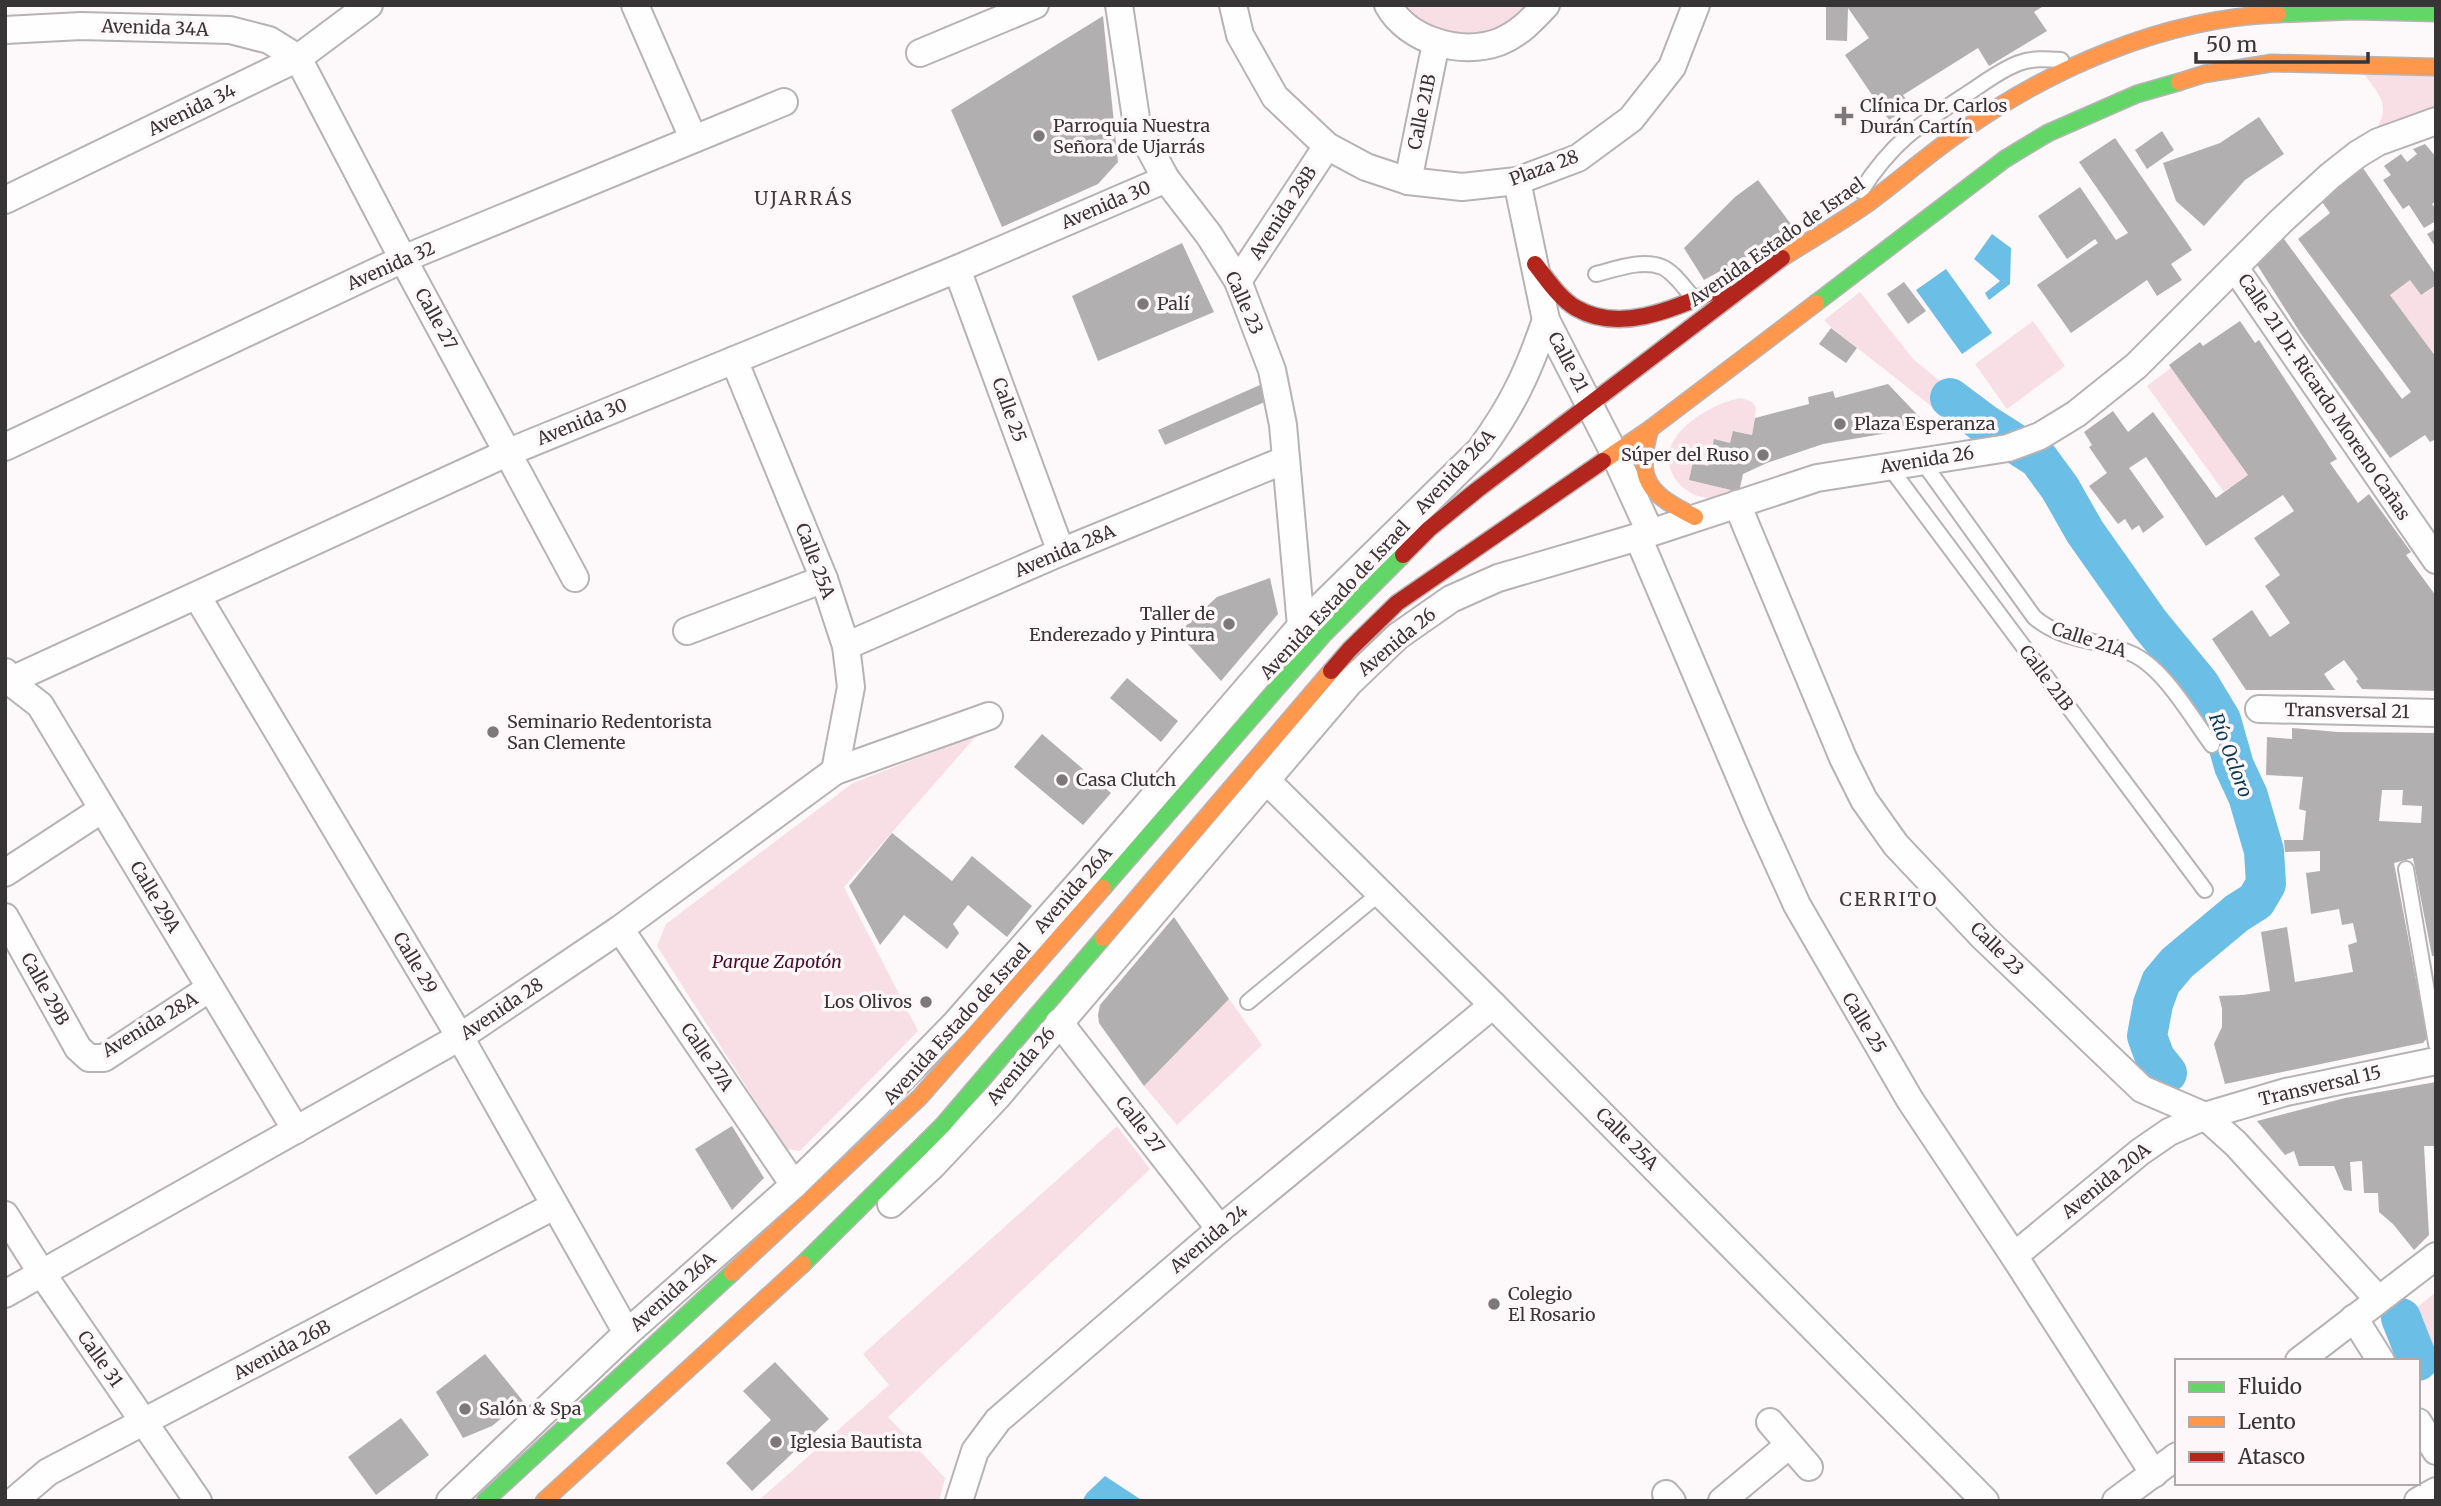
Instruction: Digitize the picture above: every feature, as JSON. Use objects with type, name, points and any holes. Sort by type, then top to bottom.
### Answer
[{"type":"main road","name":"Avenida Estado de Israel","points":[[485,1501],[920,1097],[1324,634],[1385,571],[1429,529],[1477,490],[1767,268],[1865,205],[1956,135],[2037,84],[2112,50],[2179,29],[2248,15],[2353,11],[2436,13]]},
{"type":"main road","points":[[544,1501],[808,1256],[943,1125],[1350,649],[1396,603],[1650,429],[2005,159],[2048,133],[2137,94],[2204,74],[2272,63],[2436,67]]},
{"type":"main road","points":[[1921,162],[1916,174],[1921,193],[1937,203],[1950,201]]},
{"type":"main road","points":[[1865,205],[1876,204],[1891,214],[1897,230],[1894,241],[1885,250]]},
{"type":"main road","points":[[1535,264],[1558,292],[1576,307],[1599,318],[1631,319],[1695,299],[1767,268]]},
{"type":"main road","points":[[1650,429],[1642,457],[1647,481],[1656,495],[1695,517]]},
{"type":"main road","points":[[774,1311],[808,1256]]},
{"type":"main road","points":[[602,1448],[652,1423]]},
{"type":"street","name":"Avenida 34","points":[[5,200],[298,58],[369,5]]},
{"type":"street","points":[[635,5],[693,138]]},
{"type":"street","points":[[920,53],[1035,5]]},
{"type":"street","name":"Calle 23","points":[[1119,5],[1137,125],[1166,179],[1209,235],[1238,281],[1272,369],[1283,425],[1284,460],[1301,626]]},
{"type":"street","name":"Plaza 28","points":[[1233,5],[1240,35],[1275,97],[1327,146],[1366,167],[1408,181],[1462,187],[1517,181],[1578,158],[1631,119],[1672,67],[1695,6]]},
{"type":"street","points":[[1388,5],[1412,31],[1436,43],[1467,48],[1498,42],[1525,27],[1546,5]]},
{"type":"street","name":"Avenida 34A","points":[[5,30],[81,26],[230,30],[270,40],[298,58]]},
{"type":"street","name":"Calle 21B","points":[[1408,181],[1436,43]]},
{"type":"street","name":"Calle 27","points":[[298,58],[575,578]]},
{"type":"street","name":"Avenida 32","points":[[5,447],[403,259],[784,102]]},
{"type":"street","name":"Avenida 26","points":[[570,1501],[932,1166],[997,1097],[1349,684],[1398,636],[1451,598],[1498,578],[1817,478],[2008,448],[2040,436],[2076,414],[2137,366],[2280,222],[2358,154],[2378,142],[2436,121]]},
{"type":"street","name":"Avenida 28B","points":[[1238,281],[1327,146]]},
{"type":"street","name":"Avenida 30","points":[[6,679],[197,596],[509,452],[957,269],[1166,179]]},
{"type":"street","name":"Calle 21","points":[[1517,181],[1546,320],[1614,453],[1644,534]]},
{"type":"street","name":"Calle 21 Dr. Ricardo Moreno Cañas","points":[[2235,268],[2436,560]]},
{"type":"street","name":"Calle 25","points":[[957,269],[1061,552]]},
{"type":"street","name":"Avenida 26A","points":[[450,1501],[627,1333],[794,1185],[954,1024],[1301,626],[1480,450],[1504,417],[1527,373],[1546,320]]},
{"type":"street","name":"Calle 25A","points":[[734,360],[824,579],[846,646],[851,687],[835,771]]},
{"type":"street","name":"Avenida 28A","points":[[846,646],[1061,552],[1284,460]]},
{"type":"street","name":"Calle 23","points":[[1737,504],[1843,758],[1864,800],[1896,845],[1983,937],[2142,1089],[2205,1116],[2236,1144],[2378,1299]]},
{"type":"street","name":"Calle 25","points":[[1644,534],[1761,828],[1797,905],[1910,1100],[2154,1474]]},
{"type":"street","points":[[687,631],[824,579]]},
{"type":"street","name":"Calle 29","points":[[197,596],[460,1037],[627,1333]]},
{"type":"street","name":"Calle 29A","points":[[6,679],[40,705],[296,1130]]},
{"type":"street","name":"Transversal 21","points":[[2259,709],[2436,713]]},
{"type":"street","name":"Avenida 28","points":[[5,1294],[460,1037],[620,929],[835,771],[989,716]]},
{"type":"street","name":"Calle 25A","points":[[1266,780],[1985,1501]]},
{"type":"street","points":[[5,873],[102,810]]},
{"type":"street","name":"Calle 29B","points":[[5,917],[78,1048],[89,1058]]},
{"type":"street","name":"Calle 27A","points":[[620,929],[794,1185]]},
{"type":"street","name":"Avenida 28A","points":[[89,1058],[104,1058],[211,988]]},
{"type":"street","name":"Avenida 24","points":[[960,1501],[975,1451],[998,1420],[1220,1229],[1493,1005]]},
{"type":"street","name":"Calle 27","points":[[1059,1022],[1220,1229]]},
{"type":"street","name":"Transversal 15","points":[[2205,1116],[2286,1092],[2436,1061]]},
{"type":"street","name":"Avenida 20A","points":[[2014,1256],[2140,1152],[2169,1132],[2205,1116]]},
{"type":"street","name":"Avenida 26B","points":[[14,1501],[48,1472],[554,1206]]},
{"type":"street","name":"Calle 31","points":[[5,1215],[198,1501]]},
{"type":"street","points":[[2302,1359],[2436,1256]]},
{"type":"street","points":[[2354,1318],[2380,1359]]},
{"type":"street","points":[[1770,1422],[1809,1467]]},
{"type":"street","points":[[2420,1425],[2436,1451]]},
{"type":"street","points":[[1722,1501],[1789,1445]]},
{"type":"street","points":[[2125,1498],[2175,1458]]},
{"type":"street","points":[[2418,1501],[2436,1491]]},
{"type":"lane","points":[[1842,220],[1883,159],[1898,142],[1990,78],[2009,67],[2034,60],[2087,62]]},
{"type":"lane","points":[[1596,274],[1636,265],[1661,266],[1695,299]]},
{"type":"lane","name":"Calle 21A","points":[[1922,461],[2035,617],[2048,629],[2118,649],[2143,660],[2159,674],[2212,745]]},
{"type":"lane","name":"Calle 21B","points":[[1888,465],[2204,890]]},
{"type":"lane","points":[[2406,869],[2436,1044]]},
{"type":"lane","points":[[1248,1002],[1380,893]]},
{"type":"green space","points":[[1399,5],[1533,5],[1514,23],[1470,38],[1424,28]]},
{"type":"green space","points":[[2364,74],[2436,76],[2436,113],[2372,135],[2382,118],[2383,110],[2380,97]]},
{"type":"green space","points":[[2410,280],[2421,295],[2436,285],[2436,357],[2390,295]]},
{"type":"green space","points":[[1860,292],[1913,359],[1975,410],[2013,432],[1995,437],[1964,432],[1824,320]]},
{"type":"green space","points":[[2033,321],[2065,366],[2007,409],[1975,364]]},
{"type":"green space","points":[[2171,368],[2248,475],[2224,492],[2147,386]]},
{"type":"green space","points":[[1741,398],[1752,402],[1756,408],[1752,435],[1734,431],[1730,443],[1715,440],[1708,466],[1693,463],[1689,480],[1739,492],[1712,498],[1689,492],[1681,486],[1671,469],[1670,450],[1674,440],[1687,425],[1704,413],[1723,403]]},
{"type":"green space","name":"Parque Zapotón","points":[[977,735],[844,887],[918,1031],[800,1151],[786,1149],[657,946],[666,924],[853,783]]},
{"type":"green space","points":[[1229,999],[1262,1045],[1177,1125],[1144,1086]]},
{"type":"green space","points":[[1117,1126],[1150,1169],[888,1417],[945,1478],[939,1501],[758,1501],[889,1385],[863,1354]]},
{"type":"green space","points":[[2436,1292],[2436,1377],[2426,1362],[2414,1310]]},
{"type":"water","points":[[1992,234],[2011,248],[2010,284],[1989,300],[1985,293],[2000,281],[1974,259]]},
{"type":"water","points":[[1946,269],[1992,333],[1962,354],[1916,290]]},
{"type":"water","points":[[1105,1476],[1143,1501],[1082,1501]]},
{"type":"building","points":[[1826,5],[2045,5],[2034,12],[2047,31],[1989,66],[1978,48],[1903,95],[1911,106],[1889,120],[1845,55],[1869,38],[1848,8],[1847,41],[1826,40]]},
{"type":"building","name":"Parroquia Nuestra Señora de Ujarrás","points":[[1103,16],[1118,162],[1098,184],[1002,227],[951,110]]},
{"type":"building","points":[[2259,117],[2284,154],[2245,180],[2204,226],[2176,201],[2163,163],[2220,143]]},
{"type":"building","points":[[2162,131],[2174,150],[2147,169],[2135,150]]},
{"type":"building","points":[[2115,138],[2192,250],[2171,264],[2182,280],[2157,296],[2147,280],[2071,333],[2037,285],[2098,243],[2095,239],[2067,259],[2038,216],[2080,187],[2116,240],[2128,233],[2079,162]]},
{"type":"building","points":[[2425,144],[2436,157],[2436,201],[2432,204],[2436,209],[2436,221],[2424,228],[2409,205],[2403,209],[2383,180],[2391,175],[2384,166],[2401,154],[2407,162],[2417,154],[2413,149]]},
{"type":"building","points":[[2363,168],[2436,275],[2436,285],[2421,295],[2410,280],[2390,295],[2436,357],[2436,439],[2430,442],[2425,435],[2390,458],[2301,334],[2256,263],[2284,239],[2402,399],[2411,392],[2298,239],[2330,213],[2320,199]]},
{"type":"building","points":[[1758,180],[1793,227],[1770,244],[1704,280],[1684,248],[1735,197]]},
{"type":"building","points":[[2436,229],[2436,248],[2427,234]]},
{"type":"building","name":"Palí","points":[[1182,243],[1214,312],[1098,361],[1072,296]]},
{"type":"building","points":[[1904,282],[1926,311],[1908,324],[1887,294]]},
{"type":"building","points":[[2240,321],[2255,343],[2259,340],[2337,459],[2330,463],[2358,503],[2369,494],[2411,552],[2406,555],[2436,596],[2436,691],[2362,689],[2344,660],[2324,674],[2335,690],[2246,690],[2212,639],[2252,610],[2270,637],[2290,623],[2265,586],[2280,575],[2254,538],[2294,511],[2283,495],[2206,546],[2146,457],[2129,468],[2164,517],[2143,533],[2139,525],[2132,530],[2125,519],[2118,524],[2089,486],[2107,473],[2089,447],[2092,445],[2084,432],[2113,411],[2128,432],[2153,412],[2216,498],[2248,475],[2169,365],[2200,342],[2203,346]]},
{"type":"building","name":"Plaza Esperanza","points":[[1831,328],[1857,348],[1846,363],[1819,344]]},
{"type":"building","name":"Plaza Esperanza","points":[[1888,384],[1932,430],[1900,431],[1823,444],[1743,474],[1739,492],[1689,480],[1693,462],[1708,466],[1714,439],[1730,443],[1733,431],[1752,435],[1755,418],[1809,404],[1808,397],[1833,391],[1835,398]]},
{"type":"building","points":[[1260,385],[1267,401],[1165,445],[1158,430]]},
{"type":"building","name":"Taller de Enderezado y Pintura","points":[[1270,578],[1278,614],[1221,681],[1178,633],[1217,597]]},
{"type":"building","name":"Casa Clutch","points":[[1127,678],[1178,721],[1161,742],[1110,698]]},
{"type":"building","points":[[2292,728],[2338,732],[2436,733],[2436,956],[2432,956],[2413,858],[2394,863],[2427,1038],[2423,1043],[2225,1084],[2214,1044],[2222,1027],[2219,996],[2270,991],[2261,932],[2287,927],[2295,982],[2353,972],[2348,945],[2357,942],[2353,923],[2342,925],[2339,909],[2311,914],[2306,873],[2320,871],[2320,851],[2285,852],[2284,840],[2303,840],[2306,811],[2299,809],[2303,777],[2266,775],[2267,737],[2292,739]],"holes":[[[2382,790],[2403,790],[2402,805],[2422,806],[2421,823],[2379,821]]]},
{"type":"building","name":"Casa Clutch","points":[[1042,734],[1111,793],[1083,825],[1014,767]]},
{"type":"building","points":[[892,833],[952,881],[972,856],[1032,906],[1007,937],[968,905],[953,924],[959,933],[947,949],[904,915],[880,945],[849,886]]},
{"type":"building","points":[[1174,917],[1229,999],[1144,1086],[1099,1023],[1098,1015],[1100,1005]]},
{"type":"building","points":[[2436,1082],[2436,1146],[2424,1146],[2429,1235],[2414,1250],[2393,1224],[2379,1212],[2378,1193],[2364,1193],[2362,1161],[2350,1162],[2352,1191],[2344,1190],[2334,1166],[2299,1166],[2294,1151],[2285,1155],[2257,1121],[2345,1098]]},
{"type":"building","points":[[732,1126],[764,1178],[732,1210],[695,1149]]},
{"type":"building","points":[[485,1354],[523,1401],[492,1426],[463,1438],[436,1392]]},
{"type":"building","name":"Iglesia Bautista","points":[[775,1362],[829,1419],[752,1491],[726,1463],[771,1420],[743,1391]]},
{"type":"building","points":[[401,1418],[429,1455],[376,1495],[348,1457]]},
{"type":"waterway","name":"Río Ocloro","points":[[1950,398],[2038,458],[2060,488],[2085,532],[2150,624],[2200,685],[2221,720],[2234,766],[2248,796],[2264,851],[2266,884],[2256,901],[2237,913],[2177,963],[2161,982],[2153,1004],[2147,1036],[2155,1058],[2167,1073]]},
{"type":"waterway","name":"Río Ocloro","points":[[2401,1318],[2417,1359]]},
{"type":"traffic: fast","points":[[2278,14],[2353,11],[2436,13]]},
{"type":"traffic: fast","points":[[1816,303],[2005,159],[2048,133],[2137,94],[2179,82]]},
{"type":"traffic: fast","points":[[1103,888],[1324,634],[1403,555]]},
{"type":"traffic: fast","points":[[803,1264],[943,1125],[1103,938]]},
{"type":"traffic: fast","points":[[485,1501],[732,1273]]},
{"type":"traffic: slow","points":[[1782,258],[1867,204],[1944,144],[1991,112],[2068,69],[2108,51],[2192,25],[2278,14]]},
{"type":"traffic: slow","points":[[2179,82],[2204,74],[2272,63],[2436,67]]},
{"type":"traffic: slow","points":[[1603,461],[1650,429],[1816,303]]},
{"type":"traffic: slow","points":[[1650,429],[1644,461],[1650,484],[1666,501],[1695,517]]},
{"type":"traffic: slow","points":[[1103,938],[1331,671]]},
{"type":"traffic: slow","points":[[732,1273],[920,1097],[1103,888]]},
{"type":"traffic: slow","points":[[544,1501],[803,1264]]},
{"type":"traffic: jam","points":[[1403,555],[1429,529],[1477,490],[1782,258]]},
{"type":"traffic: jam","points":[[1535,264],[1570,304],[1594,316],[1612,319],[1650,315],[1723,287]]},
{"type":"traffic: jam","points":[[1331,671],[1397,603],[1603,461]]},
{"type":"place","name":"Clínica Dr. Carlos Durán Cartín","points":[[1844,116]]},
{"type":"place","name":"Parroquia Nuestra Señora de Ujarrás","points":[[1039,136]]},
{"type":"place","name":"Palí","points":[[1143,304]]},
{"type":"place","name":"Plaza Esperanza","points":[[1840,424]]},
{"type":"place","name":"Súper del Ruso","points":[[1763,455]]},
{"type":"place","name":"Taller de Enderezado y Pintura","points":[[1229,624]]},
{"type":"place","name":"Seminario Redentorista San Clemente","points":[[493,732]]},
{"type":"place","name":"Casa Clutch","points":[[1062,780]]},
{"type":"place","name":"Los Olivos","points":[[926,1002]]},
{"type":"place","name":"Colegio El Rosario","points":[[1494,1304]]},
{"type":"place","name":"Salón & Spa","points":[[465,1409]]},
{"type":"place","name":"Iglesia Bautista","points":[[776,1442]]},
{"type":"district","name":"UJARRÁS","points":[[804,198]]},
{"type":"district","name":"CERRITO","points":[[1889,899]]}]
